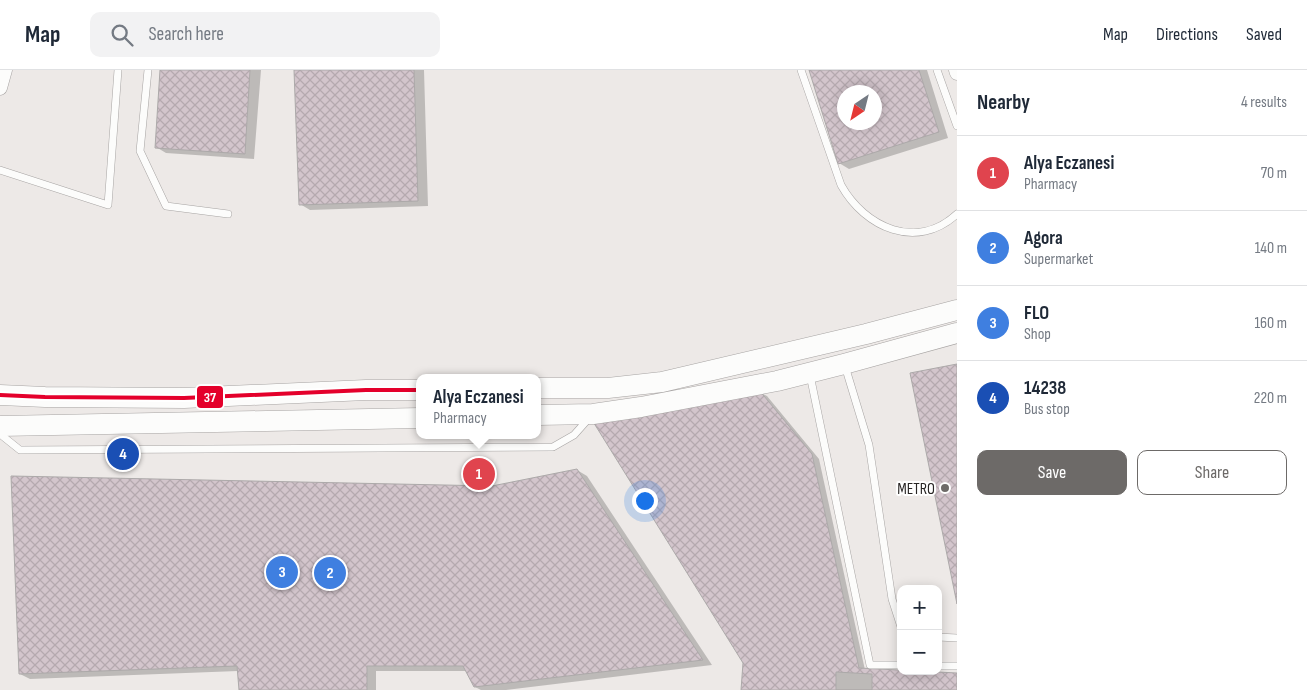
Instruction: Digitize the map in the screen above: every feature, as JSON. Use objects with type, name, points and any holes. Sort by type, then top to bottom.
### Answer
[{"type":"street","points":[[0,88],[5,70]]},
{"type":"street","points":[[541,388],[608,388],[662,382],[866,334],[957,310]]},
{"type":"street","points":[[541,415],[593,414],[776,381],[957,333]]},
{"type":"street","points":[[0,395],[184,398],[366,390],[416,390]]},
{"type":"street","points":[[0,426],[416,418]]},
{"type":"lane","points":[[0,170],[108,205],[118,70]]},
{"type":"lane","points":[[148,70],[140,152],[166,206],[228,214]]},
{"type":"lane","points":[[801,70],[840,186],[855,206],[865,215],[882,225],[901,232],[915,233],[939,227],[957,214]]},
{"type":"lane","points":[[937,70],[957,126]]},
{"type":"lane","points":[[844,364],[869,445],[892,599],[897,615]]},
{"type":"lane","points":[[810,373],[870,665],[897,666]]},
{"type":"lane","points":[[0,434],[20,450],[553,447],[574,435],[593,414]]},
{"type":"lane","points":[[942,638],[957,638]]},
{"type":"lane","points":[[942,666],[957,666]]},
{"type":"building","points":[[160,70],[250,70],[245,154],[155,148]]},
{"type":"building","points":[[294,70],[414,70],[418,201],[299,205]]},
{"type":"building","points":[[809,70],[919,70],[939,132],[838,164]]},
{"type":"building","name":"METRO","points":[[957,364],[957,604],[910,373]]},
{"type":"building","points":[[759,390],[812,454],[859,668],[897,670],[897,675],[957,673],[957,690],[741,690],[743,663],[592,420]]},
{"type":"building","points":[[577,469],[703,660],[474,687],[463,666],[367,666],[367,690],[239,690],[237,666],[19,674],[11,476],[492,486]]},
{"type":"building","points":[[836,672],[872,674],[872,690],[836,690]]},
{"type":"transit line","name":"37","points":[[0,395],[184,398],[366,390],[416,390]]},
{"type":"place","name":"14238","points":[[123,454]]},
{"type":"place","name":"Alya Eczanesi","points":[[479,474]]},
{"type":"place","name":"METRO","points":[[945,488]]},
{"type":"place","name":"FLO","points":[[282,572]]},
{"type":"place","name":"Agora","points":[[330,573]]}]
